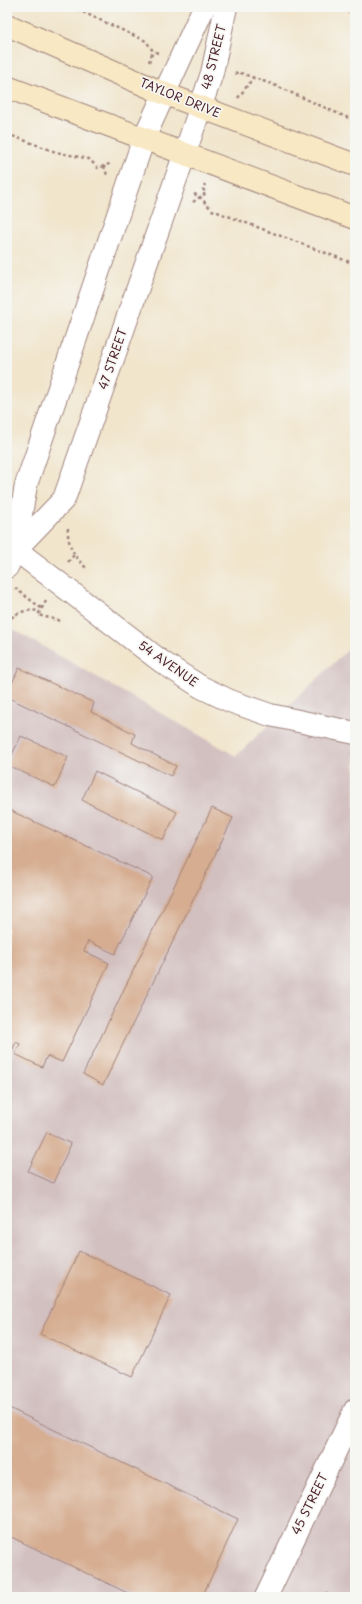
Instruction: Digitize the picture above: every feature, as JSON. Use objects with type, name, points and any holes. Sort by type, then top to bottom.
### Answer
[{"type":"main road","name":"TAYLOR DRIVE","points":[[7,25],[163,92],[355,165]]},
{"type":"main road","points":[[7,87],[355,218]]},
{"type":"street","name":"48 STREET","points":[[144,138],[163,92],[204,7]]},
{"type":"street","name":"48 STREET","points":[[185,153],[212,73],[226,7]]},
{"type":"street","points":[[10,561],[26,485],[144,138]]},
{"type":"street","name":"47 STREET","points":[[10,561],[64,499],[185,153]]},
{"type":"street","name":"54 AVENUE","points":[[10,561],[201,687],[230,701],[270,715],[355,733]]},
{"type":"street","name":"45 STREET","points":[[266,1597],[355,1410]]},
{"type":"path","points":[[72,7],[146,41],[153,51]]},
{"type":"path","points":[[233,75],[238,72],[254,77],[355,121]]},
{"type":"path","points":[[238,98],[254,77]]},
{"type":"path","points":[[7,134],[56,152],[89,159],[98,168],[104,166]]},
{"type":"path","points":[[199,196],[206,193],[204,189]]},
{"type":"path","points":[[195,194],[199,196],[212,210],[355,264]]},
{"type":"path","points":[[69,523],[68,534],[70,548],[86,569]]},
{"type":"path","points":[[10,561],[41,608],[38,615],[61,621]]},
{"type":"path","points":[[7,622],[24,610],[40,611]]},
{"type":"shaded area","points":[[7,626],[236,756],[355,643],[355,1597],[7,1597]]},
{"type":"building","points":[[338,7],[355,7],[355,13]]},
{"type":"building","points":[[19,668],[94,703],[91,712],[135,734],[132,743],[176,766],[171,776],[7,697]]},
{"type":"building","points":[[21,736],[68,757],[55,787],[7,765]]},
{"type":"building","points":[[95,771],[177,812],[163,840],[82,800]]},
{"type":"building","points":[[212,808],[233,818],[103,1085],[83,1074]]},
{"type":"building","points":[[7,809],[153,877],[115,954],[88,941],[84,951],[109,963],[62,1062],[47,1056],[42,1067],[15,1054],[20,1044],[16,1042],[10,1055],[7,1053]]},
{"type":"building","points":[[47,1132],[71,1144],[53,1183],[28,1171]]},
{"type":"building","points":[[79,1251],[171,1295],[132,1377],[40,1334]]},
{"type":"building","points":[[7,1407],[238,1519],[202,1597],[136,1597],[7,1535]]},
{"type":"building","points":[[326,1593],[335,1597],[324,1597]]}]
